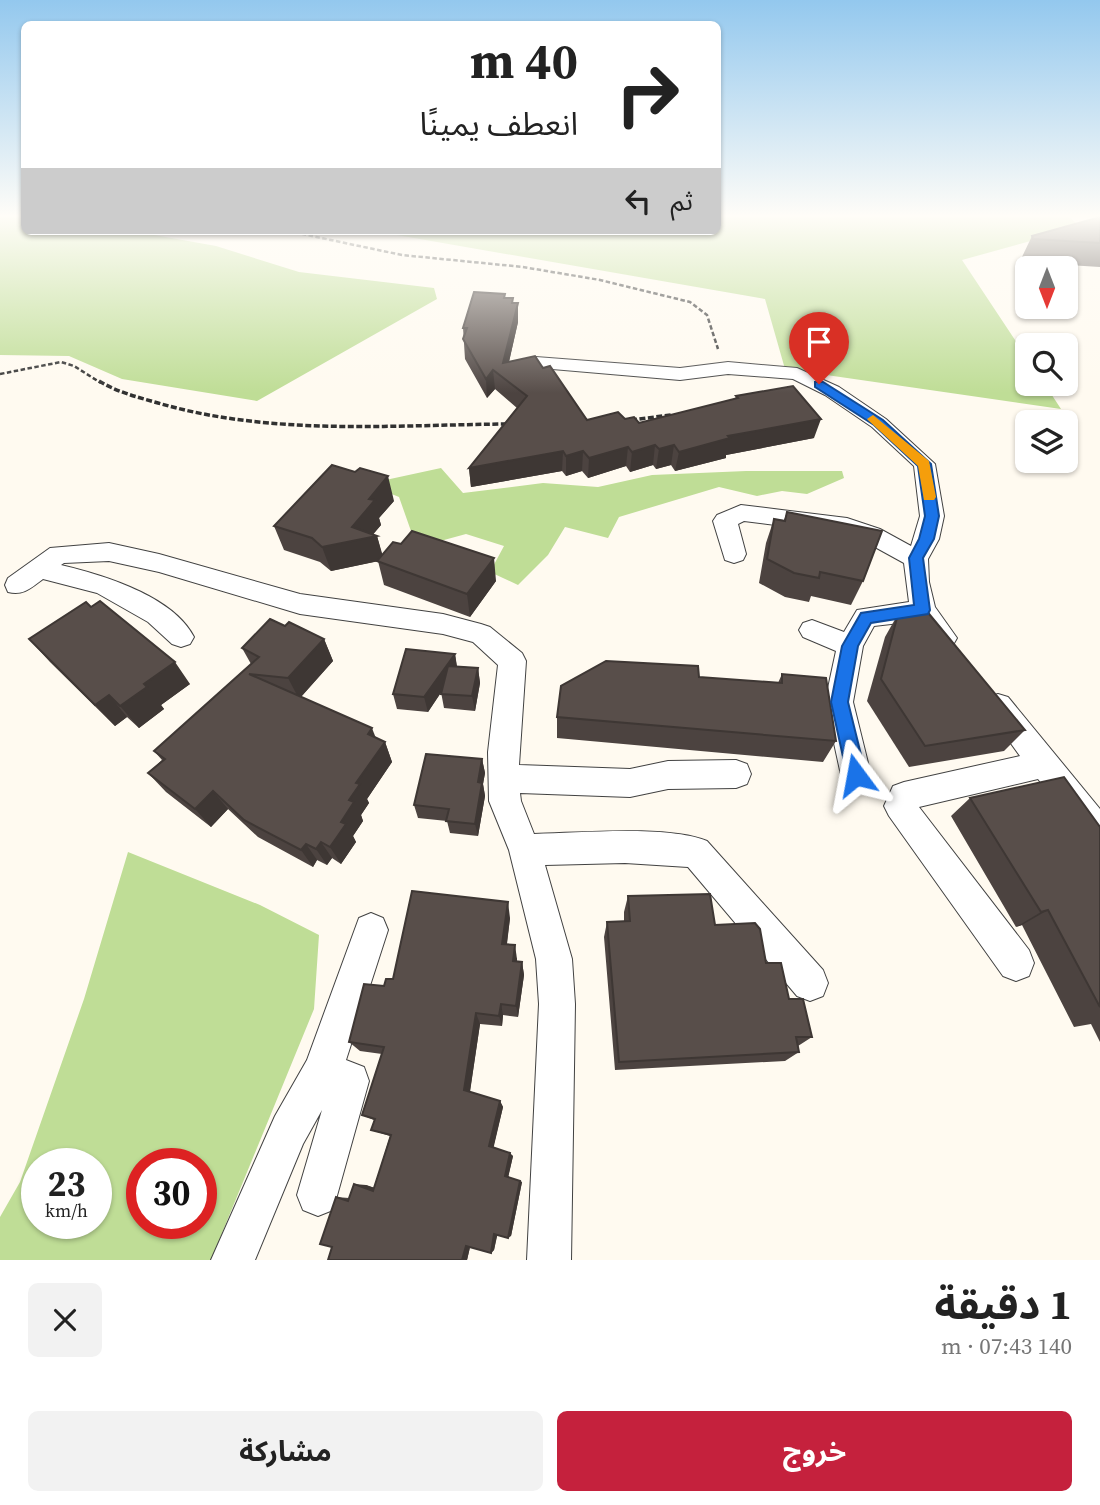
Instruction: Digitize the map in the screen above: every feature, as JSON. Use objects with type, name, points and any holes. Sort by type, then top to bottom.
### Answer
[{"type":"street","points":[[536,363],[680,374],[728,368],[797,374],[832,391],[879,423],[924,464],[932,516],[927,539],[916,558],[923,610],[961,660]]},
{"type":"street","points":[[734,554],[725,521],[741,513],[847,526],[872,535],[916,558]]},
{"type":"street","points":[[181,637],[157,615],[104,585],[28,577],[59,554],[109,552],[159,563],[300,604],[443,624],[481,634],[512,661],[503,752],[505,801],[525,850],[554,959],[557,1004],[549,1260]]},
{"type":"street","points":[[856,775],[839,702],[850,646],[866,617],[923,610]]},
{"type":"street","points":[[812,630],[850,646]]},
{"type":"street","points":[[986,691],[1100,833]]},
{"type":"street","points":[[1016,963],[900,806],[904,796],[1045,764]]},
{"type":"street","points":[[504,778],[630,783],[668,775],[736,774]]},
{"type":"street","points":[[525,850],[625,847],[696,852],[810,983]]},
{"type":"street","points":[[233,1260],[289,1130],[323,1070],[371,930]]},
{"type":"street","points":[[318,1195],[350,1081],[323,1070]]},
{"type":"path","points":[[574,276],[702,307],[709,315],[719,350],[728,368]]},
{"type":"path","points":[[0,374],[61,362],[74,366],[113,390],[182,410],[228,419],[311,426],[507,424]]},
{"type":"path","points":[[628,420],[678,414]]},
{"type":"green space","points":[[0,276],[331,276],[434,288],[437,299],[257,401],[122,379],[69,356],[0,355]]},
{"type":"green space","points":[[632,276],[972,276],[1015,340],[1015,396],[1052,396],[1061,409],[785,369],[765,299]]},
{"type":"green space","points":[[441,468],[463,493],[543,483],[598,487],[652,475],[746,471],[842,471],[844,478],[807,494],[782,491],[757,496],[719,487],[619,517],[608,538],[565,527],[548,555],[518,585],[490,572],[504,546],[466,534],[433,543],[411,531],[399,497],[367,484]]},
{"type":"green space","points":[[128,852],[260,905],[319,935],[314,1009],[211,1260],[0,1260],[0,1217],[21,1179],[21,1239],[112,1239],[112,1148],[32,1148],[84,999]]},
{"type":"building","points":[[474,292],[505,294],[504,298],[513,298],[512,303],[518,303],[503,363],[535,356],[543,368],[550,366],[587,420],[618,412],[625,419],[634,417],[639,423],[738,398],[736,396],[793,386],[821,419],[728,436],[730,438],[679,452],[674,445],[659,449],[655,445],[632,452],[628,447],[589,458],[583,451],[566,456],[563,451],[469,468],[527,396],[493,370],[486,379],[463,339],[467,328],[463,328]]},
{"type":"building","points":[[332,465],[355,472],[360,468],[388,476],[369,499],[375,500],[352,527],[377,536],[322,547],[312,538],[274,526]]},
{"type":"building","points":[[787,512],[882,531],[863,581],[820,572],[819,578],[794,573],[767,559],[774,519],[785,521]]},
{"type":"building","points":[[412,531],[494,558],[467,594],[377,561],[393,542],[401,544]]},
{"type":"building","points":[[100,601],[175,662],[144,684],[147,687],[120,706],[109,695],[95,705],[29,639],[86,602],[91,607]]},
{"type":"building","points":[[925,609],[1025,730],[925,746],[881,679],[898,614]]},
{"type":"building","points":[[270,619],[285,626],[289,622],[324,639],[288,678],[249,674],[372,728],[368,734],[385,742],[356,783],[360,784],[349,800],[354,802],[341,822],[346,824],[330,847],[321,842],[316,849],[306,844],[301,850],[244,820],[213,791],[195,809],[148,773],[165,759],[154,751],[259,657],[242,648]]},
{"type":"building","points":[[406,649],[455,654],[424,697],[393,694]]},
{"type":"building","points":[[606,661],[698,666],[699,677],[782,683],[782,674],[826,678],[836,741],[557,717],[561,686]]},
{"type":"building","points":[[448,666],[478,668],[472,696],[441,694]]},
{"type":"building","points":[[426,754],[482,759],[478,782],[482,783],[475,824],[446,821],[449,809],[414,805]]},
{"type":"building","points":[[1064,777],[1100,827],[1100,1007],[1048,910],[1041,912],[970,798]]},
{"type":"building","points":[[412,891],[508,902],[502,944],[515,945],[513,961],[522,962],[516,1006],[501,1004],[499,1016],[476,1013],[464,1090],[500,1101],[489,1146],[510,1153],[505,1176],[520,1181],[508,1238],[494,1234],[491,1253],[466,1246],[462,1260],[328,1260],[332,1247],[320,1244],[336,1197],[348,1201],[354,1184],[373,1191],[391,1135],[371,1130],[375,1119],[362,1115],[384,1047],[349,1042],[364,984],[384,986],[386,979],[393,979]]},
{"type":"building","points":[[710,894],[715,925],[755,923],[760,929],[766,963],[781,963],[789,999],[803,999],[812,1037],[796,1037],[799,1052],[619,1062],[607,922],[630,921],[628,896]]},
{"type":"slow traffic","points":[[873,419],[924,464],[929,497]]},
{"type":"route","points":[[819,384],[879,423],[924,464],[932,516],[927,539],[916,558],[917,582],[923,610],[866,617],[850,646],[839,702],[856,775]]}]
